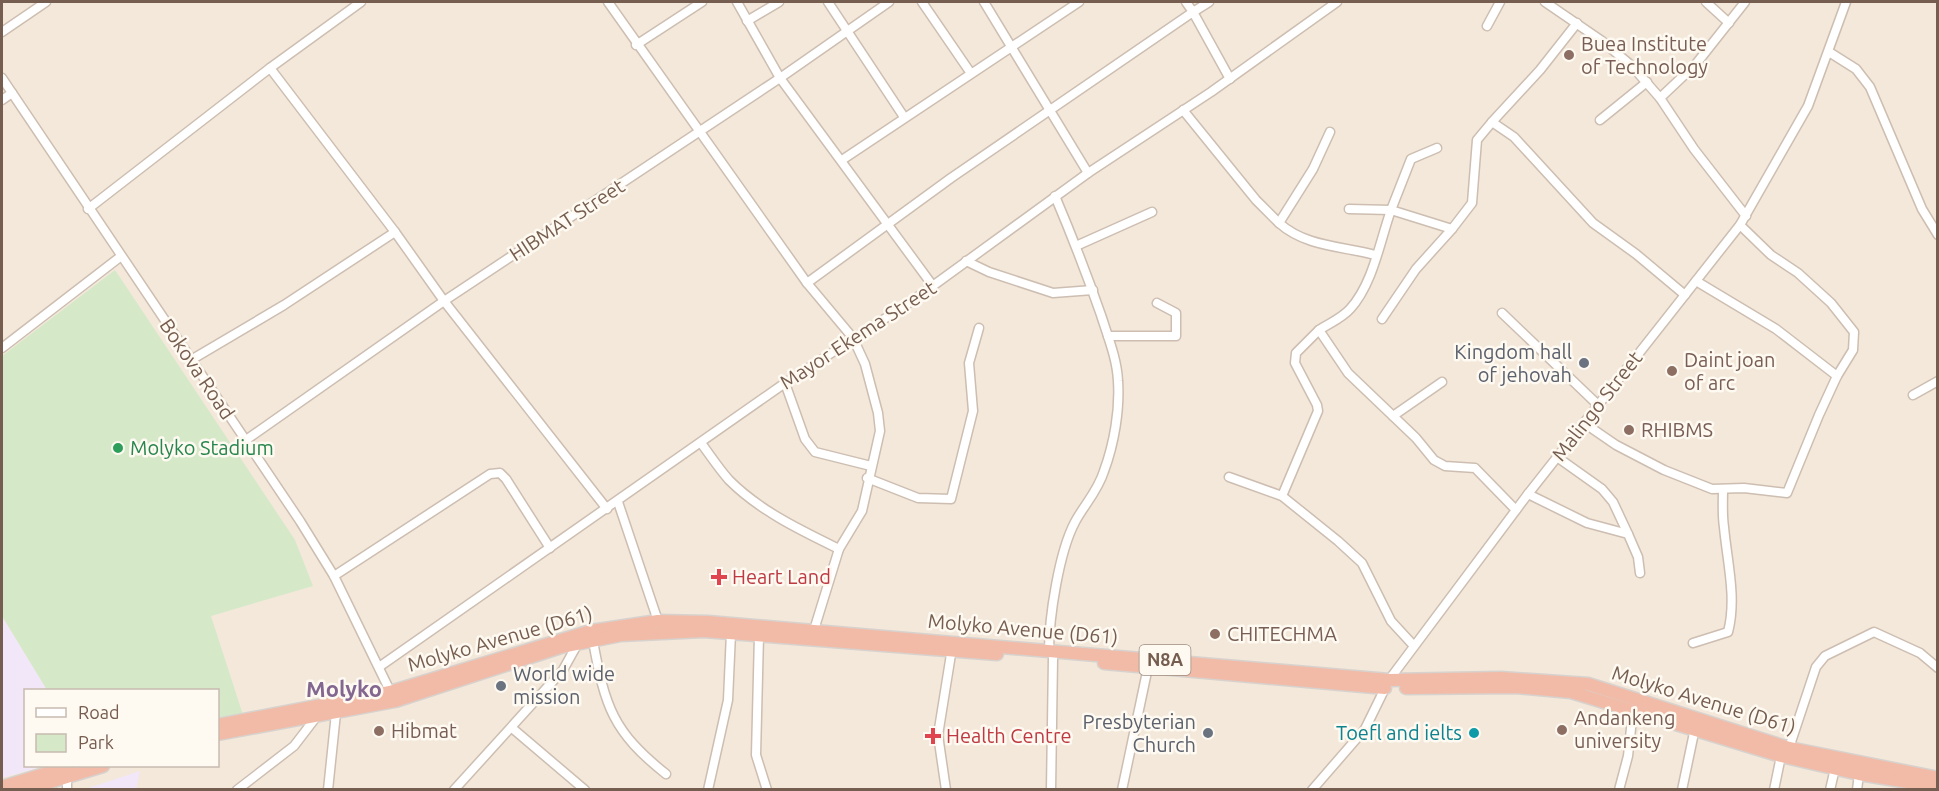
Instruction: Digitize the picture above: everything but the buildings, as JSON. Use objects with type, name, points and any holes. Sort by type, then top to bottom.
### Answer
[{"type":"highway","name":"Molyko Avenue (D61)","points":[[392,696],[556,639],[658,621],[732,623],[814,630],[952,647]]},
{"type":"highway","name":"Molyko Avenue (D61)","points":[[392,696],[578,643],[661,632],[731,633],[952,647],[1386,684],[1501,678],[1588,684],[1785,752]]},
{"type":"highway","name":"Molyko Avenue (D61)","points":[[1051,655],[1148,667],[1386,684],[1537,687],[1580,694],[1785,752],[1837,763],[1937,778]]},
{"type":"highway","name":"N8A","points":[[219,734],[336,713],[392,696]]},
{"type":"highway","name":"N8A","points":[[219,725],[392,696]]},
{"type":"highway","name":"Molyko Avenue (D61)","points":[[1837,763],[1859,774],[1937,778]]},
{"type":"highway","points":[[24,789],[97,767]]},
{"type":"highway","points":[[2,787],[68,777]]},
{"type":"street","points":[[2,32],[46,2]]},
{"type":"street","points":[[88,208],[270,68],[362,2]]},
{"type":"street","points":[[608,2],[636,45],[807,283],[853,338],[865,364],[878,413],[880,431],[867,478],[862,512],[839,549],[814,630]]},
{"type":"street","points":[[636,45],[702,2]]},
{"type":"street","points":[[737,2],[780,78],[933,286]]},
{"type":"street","points":[[747,21],[779,2]]},
{"type":"street","points":[[828,2],[904,117]]},
{"type":"street","name":"HIBMAT Street","points":[[246,440],[444,301],[700,132],[889,2]]},
{"type":"street","points":[[922,2],[970,72]]},
{"type":"street","points":[[984,2],[1088,173]]},
{"type":"street","points":[[842,160],[970,72],[1078,2]]},
{"type":"street","points":[[1186,2],[1230,79]]},
{"type":"street","points":[[807,283],[1050,109],[1209,2]]},
{"type":"street","name":"Mayor Ekema Street","points":[[379,667],[785,383],[933,286],[1055,196],[1230,79],[1337,2]]},
{"type":"street","points":[[1487,26],[1500,2]]},
{"type":"street","points":[[1545,2],[1577,23],[1632,66],[1647,82],[1694,149],[1746,216]]},
{"type":"street","points":[[1706,2],[1729,23]]},
{"type":"street","points":[[1659,98],[1695,64],[1745,2]]},
{"type":"street","name":"Malingo Street","points":[[1312,789],[1365,729],[1386,684],[1528,494],[1740,225],[1808,106],[1846,2]]},
{"type":"street","points":[[1382,319],[1416,269],[1472,203],[1477,140],[1540,70],[1577,23]]},
{"type":"street","points":[[1829,51],[1856,69],[1870,87],[1922,209],[1938,235]]},
{"type":"street","points":[[270,68],[395,231],[444,301],[607,509]]},
{"type":"street","name":"Bokova Road","points":[[2,78],[120,257],[246,440],[334,576],[392,696]]},
{"type":"street","points":[[1600,120],[1647,82]]},
{"type":"street","points":[[2,100],[12,93]]},
{"type":"street","points":[[1184,110],[1256,200],[1292,234],[1313,243],[1341,246],[1375,255]]},
{"type":"street","points":[[1492,122],[1514,137],[1593,223],[1636,254],[1685,295]]},
{"type":"street","points":[[1279,223],[1313,170],[1330,132]]},
{"type":"street","points":[[1282,496],[1318,411],[1294,363],[1296,353],[1319,330],[1345,314],[1355,302],[1365,285],[1411,159],[1437,148]]},
{"type":"street","points":[[1051,789],[1050,611],[1075,521],[1090,501],[1104,471],[1114,431],[1118,382],[1108,336],[1093,290],[1055,196]]},
{"type":"street","points":[[1349,209],[1391,210],[1452,229]]},
{"type":"street","points":[[1076,246],[1152,212]]},
{"type":"street","points":[[1584,423],[1616,445],[1664,470],[1712,489],[1787,493],[1837,376],[1853,350],[1854,333],[1831,303],[1798,273],[1771,255],[1740,225]]},
{"type":"street","points":[[191,360],[284,305],[395,231]]},
{"type":"street","points":[[2,348],[120,257]]},
{"type":"street","points":[[966,261],[988,272],[1053,293],[1093,290]]},
{"type":"street","points":[[1696,281],[1776,329],[1837,376]]},
{"type":"street","points":[[1108,336],[1176,336],[1176,313],[1156,303]]},
{"type":"street","points":[[1502,313],[1598,405]]},
{"type":"street","points":[[867,478],[918,498],[951,500],[973,411],[969,363],[979,328]]},
{"type":"street","points":[[1319,330],[1348,373],[1439,464],[1475,468],[1516,510]]},
{"type":"street","points":[[1913,395],[1938,381]]},
{"type":"street","points":[[1393,416],[1442,382]]},
{"type":"street","points":[[785,383],[805,440],[815,452],[871,466]]},
{"type":"street","points":[[701,443],[729,479],[751,498],[790,526],[839,549]]},
{"type":"street","points":[[1557,457],[1602,489],[1613,502],[1638,557],[1640,573]]},
{"type":"street","points":[[334,576],[490,474],[500,473],[506,479],[550,548]]},
{"type":"street","points":[[1229,477],[1282,496],[1338,540],[1362,563],[1391,621],[1414,646]]},
{"type":"street","points":[[1693,643],[1728,632],[1730,625],[1730,587],[1723,526],[1723,489]]},
{"type":"street","points":[[1528,494],[1576,519],[1628,534]]},
{"type":"street","points":[[618,502],[658,621]]},
{"type":"street","points":[[1774,789],[1816,666],[1825,656],[1874,632],[1920,653],[1938,668]]},
{"type":"street","points":[[708,789],[728,700],[731,633]]},
{"type":"street","points":[[759,635],[756,755],[767,789]]},
{"type":"street","points":[[593,641],[603,690],[616,721],[625,737],[666,774]]},
{"type":"street","points":[[454,789],[563,670],[578,643]]},
{"type":"street","points":[[946,789],[938,735],[952,647]]},
{"type":"street","points":[[1122,789],[1148,667]]},
{"type":"street","points":[[1619,789],[1628,756],[1633,710]]},
{"type":"street","points":[[328,789],[336,713]]},
{"type":"street","points":[[237,789],[294,746],[317,716]]},
{"type":"street","points":[[512,728],[585,789]]},
{"type":"street","points":[[1682,789],[1695,728]]},
{"type":"street","points":[[1830,789],[1837,763]]},
{"type":"street","points":[[1857,789],[1859,774]]},
{"type":"shaded area","points":[[2,2],[1937,2],[1937,789],[2,790]]},
{"type":"shaded area","points":[[2,616],[46,689],[24,689],[24,767],[40,767],[2,778]]},
{"type":"shaded area","points":[[140,771],[136,789],[85,789]]},
{"type":"green space","name":"Molyko Stadium","points":[[115,270],[295,540],[313,586],[211,616],[243,715],[219,721],[219,689],[46,689],[2,616],[2,356]]},
{"type":"place","name":"Buea Institute of Technology","points":[[1569,55]]},
{"type":"place","name":"Kingdom hall of jehovah","points":[[1584,363]]},
{"type":"place","name":"Daint joan of arc","points":[[1672,371]]},
{"type":"place","name":"RHIBMS","points":[[1629,430]]},
{"type":"place","name":"Molyko Stadium","points":[[118,448]]},
{"type":"place","name":"Heart Land","points":[[719,577]]},
{"type":"place","name":"CHITECHMA","points":[[1215,634]]},
{"type":"place","name":"World wide mission","points":[[501,686]]},
{"type":"place","name":"Andankeng university","points":[[1562,730]]},
{"type":"place","name":"Hibmat","points":[[379,731]]},
{"type":"place","name":"Presbyterian Church","points":[[1208,733]]},
{"type":"place","name":"Toefl and ielts","points":[[1474,733]]},
{"type":"place","name":"Health Centre","points":[[933,736]]},
{"type":"district","name":"Molyko","points":[[344,689]]}]
